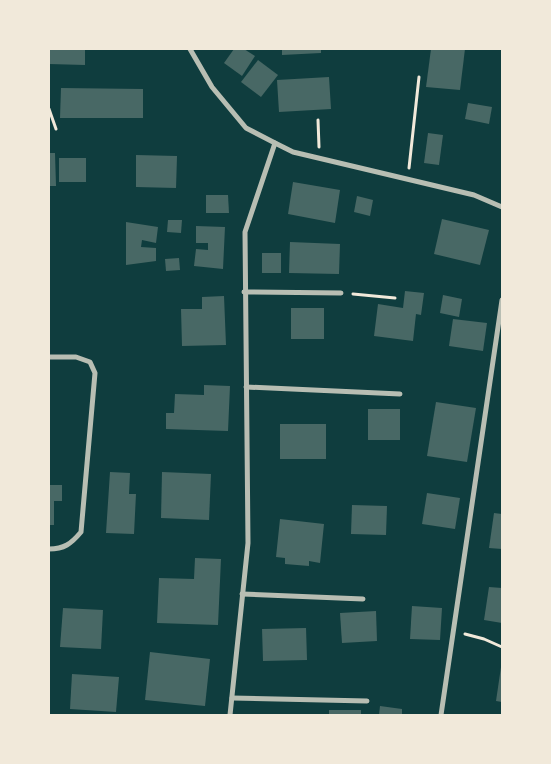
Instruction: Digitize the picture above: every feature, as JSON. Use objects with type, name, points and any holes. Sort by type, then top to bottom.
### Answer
[{"type":"street","points":[[190,49],[212,87],[246,128],[275,143],[293,152],[474,195],[502,207]]},
{"type":"street","points":[[230,715],[248,543],[244,292],[245,232],[275,143]]},
{"type":"street","points":[[244,292],[341,293]]},
{"type":"street","points":[[441,715],[502,300]]},
{"type":"street","points":[[49,357],[76,357],[90,362],[95,373],[80,532],[72,543],[60,549],[49,549]]},
{"type":"street","points":[[246,387],[400,394]]},
{"type":"street","points":[[242,594],[363,599]]},
{"type":"street","points":[[232,698],[367,702]]},
{"type":"path","points":[[408,179],[419,77]]},
{"type":"path","points":[[49,110],[56,129]]},
{"type":"path","points":[[318,120],[320,158]]},
{"type":"path","points":[[341,293],[394,298]]},
{"type":"path","points":[[454,632],[484,639],[502,646]]},
{"type":"building","points":[[49,49],[85,49],[85,65],[49,64]]},
{"type":"building","points":[[234,49],[244,49],[255,56],[242,76],[224,63]]},
{"type":"building","points":[[282,49],[321,49],[321,53],[282,55]]},
{"type":"building","points":[[431,49],[465,49],[460,90],[426,87]]},
{"type":"building","points":[[258,60],[278,75],[261,97],[241,82]]},
{"type":"building","points":[[329,77],[331,109],[279,112],[277,80]]},
{"type":"building","points":[[61,88],[143,89],[143,118],[60,118]]},
{"type":"building","points":[[468,103],[492,107],[489,124],[465,119]]},
{"type":"building","points":[[428,133],[443,135],[439,165],[424,163]]},
{"type":"building","points":[[49,153],[55,153],[56,186],[49,186]]},
{"type":"building","points":[[136,155],[177,156],[176,188],[136,187]]},
{"type":"building","points":[[59,158],[86,158],[86,182],[59,182]]},
{"type":"building","points":[[293,182],[340,190],[335,223],[288,214]]},
{"type":"building","points":[[206,195],[228,195],[229,213],[206,213]]},
{"type":"building","points":[[357,196],[373,200],[370,216],[354,212]]},
{"type":"building","points":[[442,219],[489,230],[480,265],[434,254]]},
{"type":"building","points":[[168,220],[182,220],[181,233],[167,232]]},
{"type":"building","points":[[126,222],[158,227],[156,243],[142,240],[141,247],[156,248],[156,261],[126,265]]},
{"type":"building","points":[[196,226],[225,227],[223,269],[194,266],[196,249],[208,250],[208,243],[196,243]]},
{"type":"building","points":[[290,242],[340,244],[339,274],[289,273]]},
{"type":"building","points":[[262,253],[281,253],[281,273],[262,273]]},
{"type":"building","points":[[179,258],[180,270],[166,271],[165,259]]},
{"type":"building","points":[[405,291],[424,293],[421,315],[416,314],[413,341],[374,336],[378,304],[403,308]]},
{"type":"building","points":[[443,295],[462,299],[459,317],[440,313]]},
{"type":"building","points":[[224,296],[226,345],[182,346],[181,309],[202,309],[202,297]]},
{"type":"building","points":[[291,308],[324,308],[324,339],[291,339]]},
{"type":"building","points":[[453,319],[487,323],[483,351],[449,346]]},
{"type":"building","points":[[204,385],[230,386],[228,431],[166,429],[166,413],[174,413],[175,394],[204,395]]},
{"type":"building","points":[[436,402],[476,408],[467,462],[427,456]]},
{"type":"building","points":[[368,409],[400,409],[400,440],[368,440]]},
{"type":"building","points":[[280,424],[326,424],[326,459],[280,459]]},
{"type":"building","points":[[110,472],[130,473],[129,494],[136,494],[134,534],[106,533]]},
{"type":"building","points":[[162,472],[211,474],[209,520],[161,518]]},
{"type":"building","points":[[49,485],[62,485],[62,501],[54,501],[54,525],[49,525]]},
{"type":"building","points":[[427,493],[460,498],[455,529],[422,524]]},
{"type":"building","points":[[352,505],[387,506],[386,535],[351,534]]},
{"type":"building","points":[[494,513],[502,514],[502,549],[489,548]]},
{"type":"building","points":[[280,519],[324,524],[320,563],[309,561],[309,566],[285,564],[285,558],[276,557]]},
{"type":"building","points":[[195,558],[221,559],[218,625],[157,623],[159,578],[194,579]]},
{"type":"building","points":[[489,587],[502,588],[502,623],[484,620]]},
{"type":"building","points":[[412,606],[442,608],[440,640],[410,639]]},
{"type":"building","points":[[63,608],[103,610],[101,649],[60,647]]},
{"type":"building","points":[[376,611],[377,641],[342,643],[340,613]]},
{"type":"building","points":[[306,628],[307,660],[263,661],[262,629]]},
{"type":"building","points":[[150,652],[210,659],[205,706],[145,700]]},
{"type":"building","points":[[502,667],[502,702],[496,701]]},
{"type":"building","points":[[72,674],[119,677],[116,712],[70,709]]},
{"type":"building","points":[[380,706],[402,709],[402,715],[379,715]]},
{"type":"building","points":[[329,710],[361,710],[361,715],[329,715]]}]
